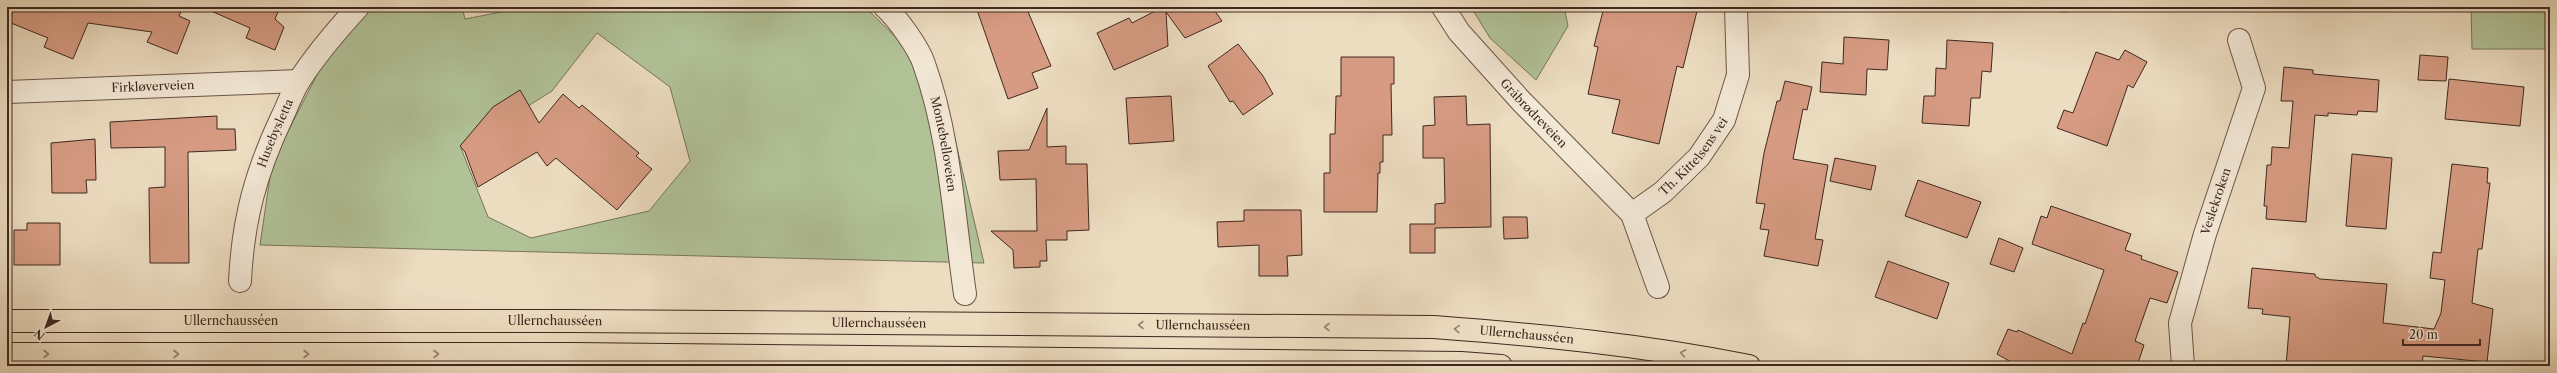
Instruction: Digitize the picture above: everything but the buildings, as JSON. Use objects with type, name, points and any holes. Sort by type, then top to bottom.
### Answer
[{"type":"highway","name":"Ullernchausséen","points":[[7,321],[575,322],[1434,327],[1558,336],[1679,352],[1749,366]]},
{"type":"highway","points":[[7,354],[574,354],[1461,363],[1501,366]]},
{"type":"street","name":"Husebysletta","points":[[240,281],[242,246],[253,189],[274,134],[299,81],[335,31],[358,7]]},
{"type":"street","name":"Montebelloveien","points":[[885,7],[893,14],[924,63],[942,129],[965,294]]},
{"type":"street","name":"Gråbrødreveien","points":[[1443,7],[1459,32],[1521,101],[1632,214]]},
{"type":"street","name":"Th. Kittelsens vei","points":[[1632,214],[1663,192],[1699,156],[1724,120],[1738,75],[1736,7]]},
{"type":"street","name":"Veslekroken","points":[[2183,366],[2180,322],[2205,234],[2254,88],[2239,40]]},
{"type":"street","name":"Firkløverveien","points":[[7,92],[299,81]]},
{"type":"street","points":[[1632,214],[1658,287]]},
{"type":"green space","points":[[368,7],[462,7],[465,19],[527,7],[865,7],[916,57],[951,122],[984,263],[260,245],[272,163],[327,55]],"holes":[[[597,33],[670,87],[690,161],[649,211],[531,238],[488,217],[461,148],[552,91]]]},
{"type":"green space","points":[[1471,7],[1564,7],[1568,26],[1536,80],[1490,38]]},
{"type":"green space","points":[[1967,7],[2065,7],[2068,12]]},
{"type":"green space","points":[[2471,7],[2550,7],[2550,49],[2472,49]]}]
